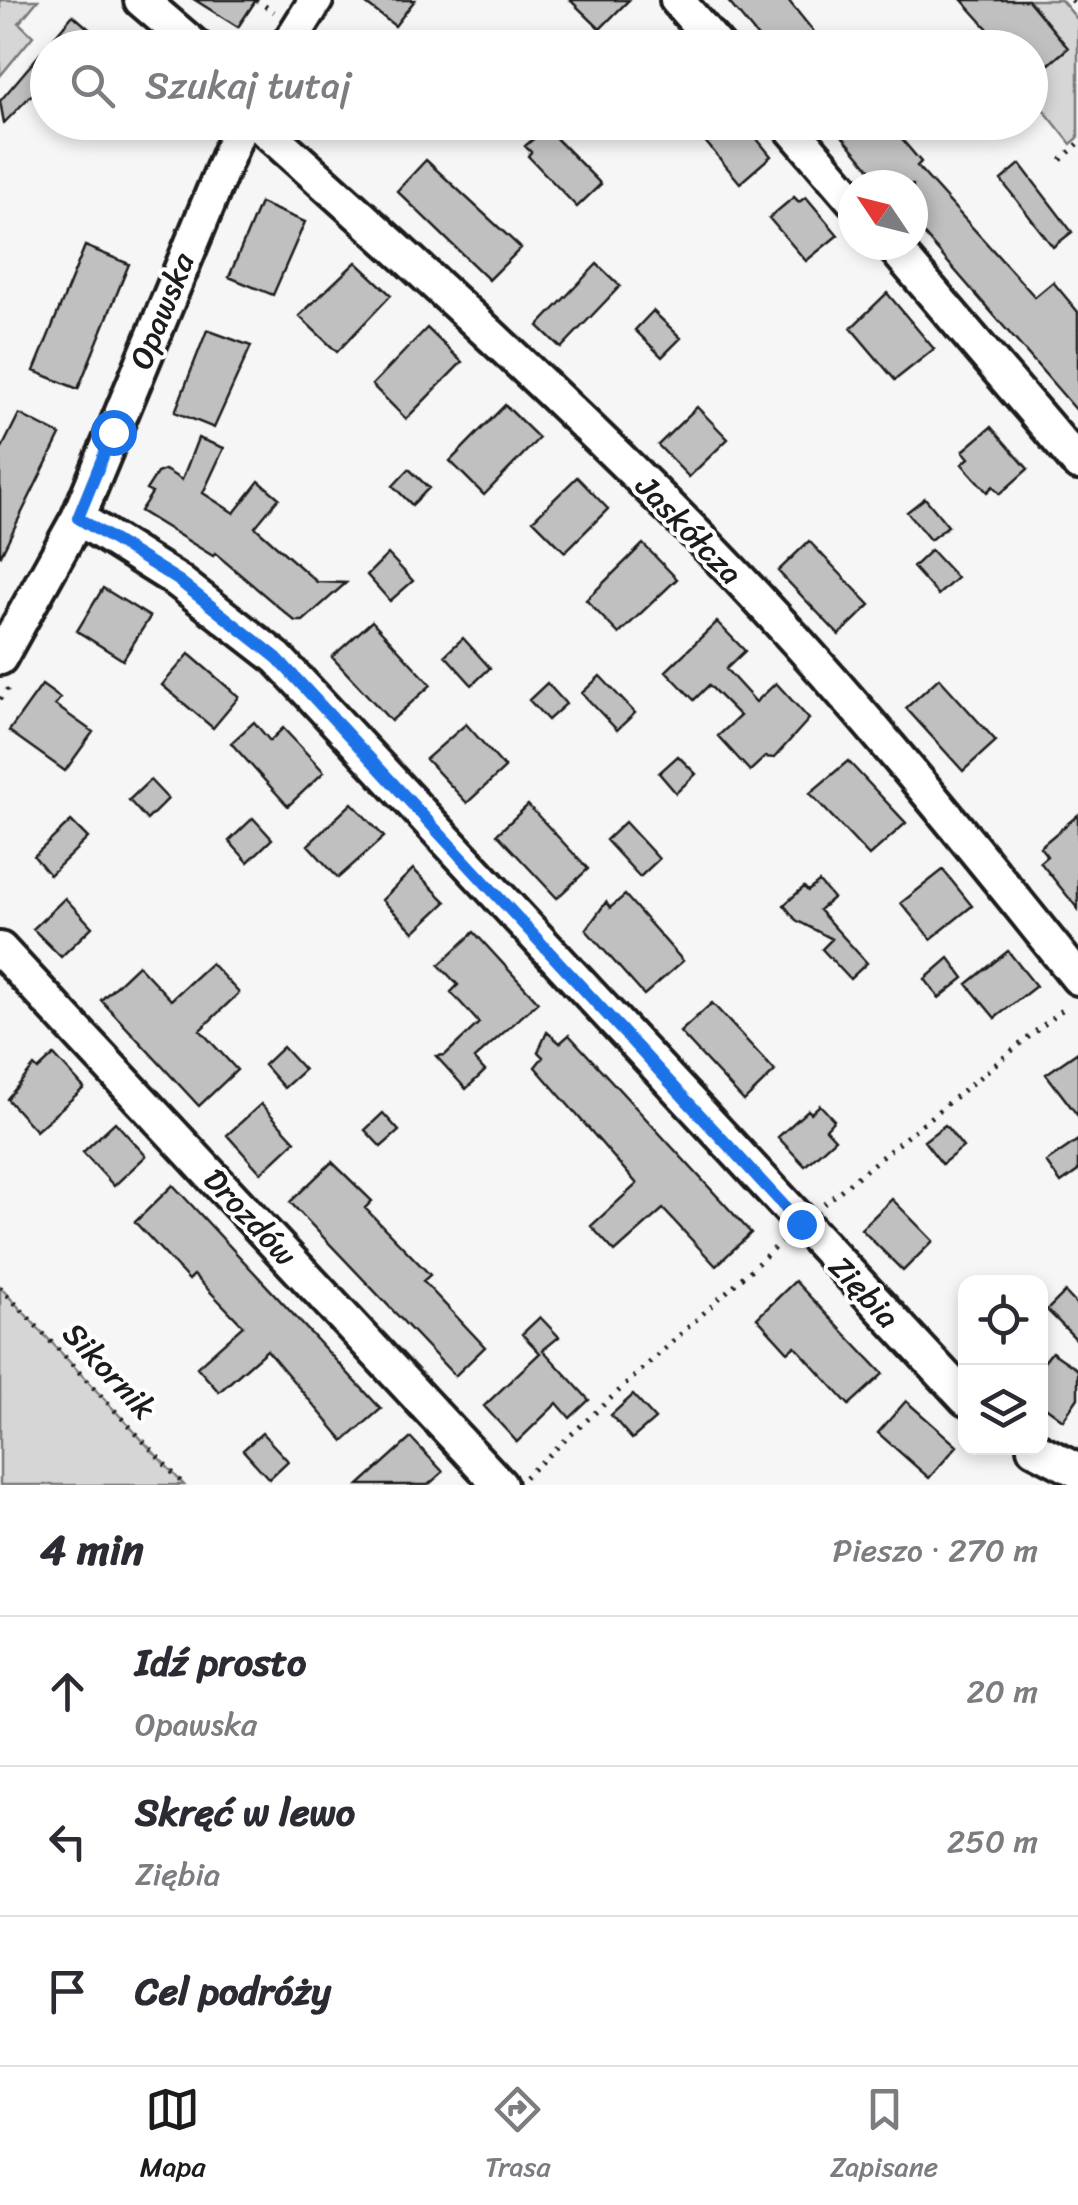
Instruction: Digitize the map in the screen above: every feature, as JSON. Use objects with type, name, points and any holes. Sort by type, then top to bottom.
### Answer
[{"type":"street","points":[[141,0],[176,30]]},
{"type":"street","points":[[286,30],[316,0]]},
{"type":"street","points":[[677,0],[703,30]]},
{"type":"street","name":"Opawska","points":[[0,658],[78,518],[235,140]]},
{"type":"street","name":"Jaskółcza","points":[[276,140],[532,374],[695,534],[911,769],[1074,991]]},
{"type":"street","points":[[801,140],[838,183]]},
{"type":"street","points":[[905,260],[1078,463]]},
{"type":"street","name":"Ziębia","points":[[78,518],[178,580],[277,658],[958,1390]]},
{"type":"street","name":"Drozdów","points":[[0,949],[500,1485]]},
{"type":"street","points":[[1047,1455],[1078,1471]]},
{"type":"path","points":[[256,0],[282,30]]},
{"type":"path","points":[[1072,0],[1078,7]]},
{"type":"path","points":[[1061,160],[1078,144]]},
{"type":"path","points":[[1074,991],[1078,1017]]},
{"type":"path","name":"Sikornik","points":[[0,1287],[184,1485]]},
{"type":"shaded area","points":[[0,0],[38,0],[19,23],[30,33],[30,40],[0,76]]},
{"type":"shaded area","points":[[1029,0],[1061,0],[1078,20],[1078,138],[1071,144],[1048,115],[1048,65],[1068,48]]},
{"type":"shaded area","points":[[0,1287],[184,1485],[0,1485]]},
{"type":"building","points":[[195,0],[256,0],[238,27]]},
{"type":"building","points":[[361,0],[415,0],[395,26]]},
{"type":"building","points":[[570,0],[629,0],[600,29]]},
{"type":"building","points":[[727,0],[788,0],[812,30],[752,30]]},
{"type":"building","points":[[962,0],[1028,0],[1068,48],[1048,65],[1048,30],[989,30]]},
{"type":"building","points":[[73,15],[90,30],[60,30]]},
{"type":"building","points":[[30,66],[30,96],[4,123],[0,101]]},
{"type":"building","points":[[532,140],[558,140],[601,184],[577,207],[528,156],[531,152],[525,146]]},
{"type":"building","points":[[704,140],[758,140],[771,156],[740,183]]},
{"type":"building","points":[[845,140],[902,140],[921,162],[917,166],[921,170],[871,170]]},
{"type":"building","points":[[426,160],[521,248],[489,280],[397,191]]},
{"type":"building","points":[[1020,164],[1072,232],[1053,247],[1001,180]]},
{"type":"building","points":[[928,178],[1035,297],[1053,282],[1078,312],[1078,412],[928,239]]},
{"type":"building","points":[[794,197],[799,202],[806,197],[838,235],[806,261],[769,218]]},
{"type":"building","points":[[260,203],[305,222],[273,295],[229,277]]},
{"type":"building","points":[[85,246],[129,264],[78,389],[34,371]]},
{"type":"building","points":[[356,262],[391,295],[337,352],[299,316]]},
{"type":"building","points":[[597,264],[620,286],[561,348],[538,326]]},
{"type":"building","points":[[887,293],[934,349],[895,380],[851,328]]},
{"type":"building","points":[[653,311],[681,338],[662,357],[635,330]]},
{"type":"building","points":[[427,328],[462,362],[406,419],[372,385]]},
{"type":"building","points":[[207,330],[251,346],[214,428],[175,412]]},
{"type":"building","points":[[505,405],[539,438],[484,495],[450,461]]},
{"type":"building","points":[[697,407],[728,439],[689,477],[658,445]]},
{"type":"building","points":[[19,414],[60,435],[0,557],[0,452]]},
{"type":"building","points":[[991,427],[1028,469],[1000,494],[993,486],[987,492],[962,464],[969,458],[963,451]]},
{"type":"building","points":[[198,438],[224,448],[203,493],[234,513],[259,481],[279,498],[255,527],[317,582],[346,583],[303,621],[295,621],[215,553],[213,556],[140,511],[152,493],[146,490],[157,473],[165,470],[182,480]]},
{"type":"building","points":[[409,469],[429,488],[412,505],[393,486]]},
{"type":"building","points":[[577,477],[608,509],[565,552],[533,520]]},
{"type":"building","points":[[925,498],[948,526],[930,540],[907,512]]},
{"type":"building","points":[[809,541],[870,605],[839,635],[778,571]]},
{"type":"building","points":[[643,544],[677,579],[619,634],[586,600]]},
{"type":"building","points":[[931,550],[957,578],[938,595],[913,567]]},
{"type":"building","points":[[388,554],[413,581],[390,601],[367,575]]},
{"type":"building","points":[[103,588],[150,617],[123,660],[77,631]]},
{"type":"building","points":[[372,621],[431,685],[391,721],[332,657]]},
{"type":"building","points":[[717,622],[745,651],[726,669],[756,702],[776,683],[809,719],[774,758],[765,757],[750,771],[718,736],[740,716],[709,685],[694,700],[666,671]]},
{"type":"building","points":[[463,638],[490,668],[472,685],[445,655]]},
{"type":"building","points":[[189,654],[239,697],[213,728],[162,685]]},
{"type":"building","points":[[600,676],[635,713],[617,730],[582,693]]},
{"type":"building","points":[[939,678],[996,741],[963,771],[906,708]]},
{"type":"building","points":[[547,683],[566,704],[548,720],[529,700]]},
{"type":"building","points":[[42,685],[60,698],[55,705],[93,732],[65,771],[9,731]]},
{"type":"building","points":[[254,722],[270,741],[283,728],[324,772],[288,806],[231,743]]},
{"type":"building","points":[[466,724],[505,768],[467,803],[426,759]]},
{"type":"building","points":[[678,756],[696,774],[676,793],[659,773]]},
{"type":"building","points":[[848,761],[906,823],[869,856],[810,793]]},
{"type":"building","points":[[150,780],[168,799],[147,820],[129,800]]},
{"type":"building","points":[[352,803],[384,837],[338,878],[308,845]]},
{"type":"building","points":[[528,805],[588,869],[557,898],[497,834]]},
{"type":"building","points":[[1078,815],[1078,909],[1040,862],[1047,856],[1040,847]]},
{"type":"building","points":[[253,818],[272,839],[248,862],[229,841]]},
{"type":"building","points":[[71,821],[88,838],[50,875],[34,856]]},
{"type":"building","points":[[625,822],[659,859],[640,877],[606,840]]},
{"type":"building","points":[[413,869],[446,902],[414,932],[382,900]]},
{"type":"building","points":[[943,870],[972,906],[931,939],[901,903]]},
{"type":"building","points":[[819,882],[833,898],[819,910],[867,963],[850,979],[822,949],[832,939],[796,920],[784,905],[804,887],[808,891]]},
{"type":"building","points":[[625,895],[683,961],[644,995],[586,930],[606,902],[610,908]]},
{"type":"building","points":[[65,898],[92,927],[61,957],[33,929]]},
{"type":"building","points":[[474,932],[538,1002],[474,1059],[485,1071],[466,1089],[436,1056],[445,1055],[479,1023],[451,992],[458,985],[439,965]]},
{"type":"building","points":[[1008,951],[1036,986],[995,1018],[967,984]]},
{"type":"building","points":[[949,958],[964,978],[939,998],[925,979]]},
{"type":"building","points":[[211,963],[239,993],[200,1030],[237,1070],[199,1106],[101,1000],[138,965],[171,1000]]},
{"type":"building","points":[[712,1003],[775,1071],[744,1101],[680,1032]]},
{"type":"building","points":[[547,1032],[560,1043],[569,1035],[751,1233],[716,1266],[663,1209],[615,1252],[591,1226],[637,1184],[535,1067],[543,1057],[538,1052]]},
{"type":"building","points":[[283,1047],[304,1070],[284,1088],[264,1065]]},
{"type":"building","points":[[1078,1052],[1078,1116],[1046,1074]]},
{"type":"building","points":[[54,1055],[84,1088],[36,1131],[7,1099],[34,1066],[38,1070]]},
{"type":"building","points":[[261,1104],[295,1141],[261,1173],[227,1135]]},
{"type":"building","points":[[820,1105],[834,1120],[826,1129],[835,1139],[805,1166],[778,1137],[808,1110],[811,1113]]},
{"type":"building","points":[[383,1113],[399,1131],[381,1147],[365,1130]]},
{"type":"building","points":[[115,1122],[146,1156],[114,1186],[83,1152]]},
{"type":"building","points":[[945,1125],[963,1147],[942,1164],[924,1141]]},
{"type":"building","points":[[1078,1140],[1078,1171],[1061,1183],[1046,1162]]},
{"type":"building","points":[[332,1162],[372,1201],[365,1208],[430,1275],[423,1281],[485,1347],[455,1376],[290,1202]]},
{"type":"building","points":[[173,1185],[381,1409],[344,1441],[267,1350],[219,1392],[197,1367],[243,1326],[194,1275],[189,1280],[135,1222]]},
{"type":"building","points":[[892,1199],[933,1241],[903,1271],[861,1229]]},
{"type":"building","points":[[795,1281],[883,1374],[849,1405],[795,1346],[788,1352],[757,1318]]},
{"type":"building","points":[[1065,1292],[1078,1306],[1078,1341],[1048,1311]]},
{"type":"building","points":[[540,1317],[559,1337],[543,1350],[589,1400],[570,1418],[557,1403],[517,1442],[484,1406],[540,1353],[522,1334]]},
{"type":"building","points":[[1052,1352],[1078,1370],[1078,1398],[1063,1420],[1048,1409],[1048,1357]]},
{"type":"building","points":[[633,1395],[655,1419],[632,1439],[611,1415]]},
{"type":"building","points":[[906,1401],[957,1446],[929,1478],[878,1433]]},
{"type":"building","points":[[262,1433],[288,1461],[269,1479],[243,1450]]},
{"type":"building","points":[[411,1438],[443,1472],[428,1485],[359,1485]]},
{"type":"route","points":[[113,432],[78,518],[178,580],[277,658],[801,1224]]}]
